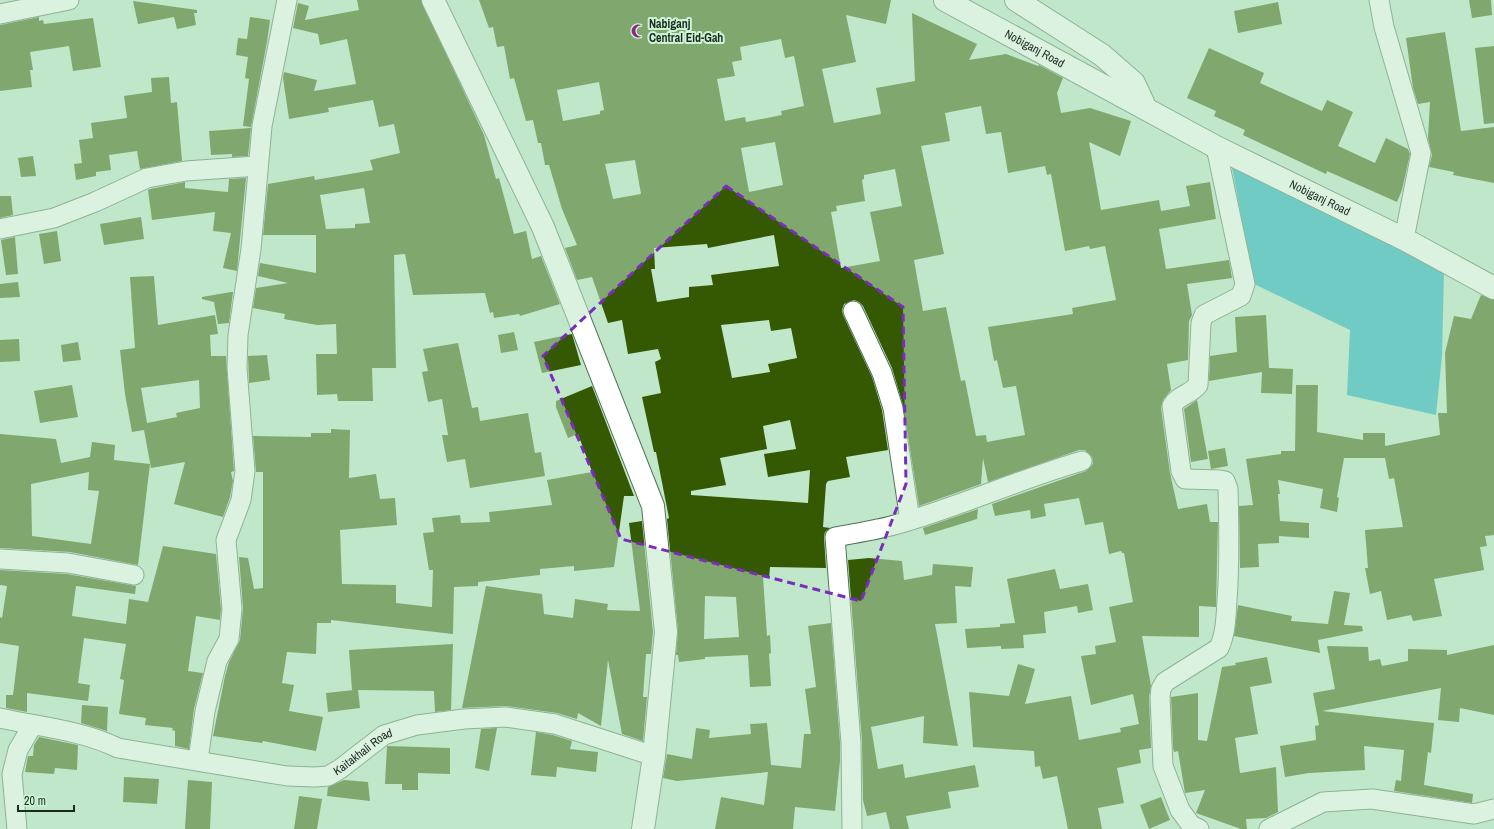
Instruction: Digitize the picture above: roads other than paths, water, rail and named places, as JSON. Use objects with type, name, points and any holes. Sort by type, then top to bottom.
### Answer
[{"type":"main road","points":[[433,0],[543,227],[653,506],[666,632],[654,756],[643,829]]},
{"type":"main road","name":"Nobiganj Road","points":[[945,0],[1216,147],[1404,239],[1494,288]]},
{"type":"main road","points":[[1016,0],[1102,55],[1134,83],[1146,109]]},
{"type":"street","points":[[0,14],[69,0]]},
{"type":"street","points":[[198,760],[210,690],[217,661],[228,639],[232,609],[226,540],[241,500],[246,471],[237,368],[238,335],[251,249],[262,126],[287,0]]},
{"type":"street","points":[[1379,0],[1384,27],[1421,153],[1404,239]]},
{"type":"street","points":[[1199,829],[1188,822],[1180,810],[1163,766],[1160,697],[1161,688],[1165,682],[1220,648],[1224,639],[1230,558],[1228,489],[1225,481],[1185,478],[1181,471],[1172,406],[1175,400],[1194,391],[1198,385],[1202,323],[1204,315],[1241,296],[1245,284],[1216,147]]},
{"type":"street","points":[[0,229],[54,218],[95,202],[148,178],[186,171],[258,166]]},
{"type":"street","points":[[853,311],[882,373],[893,408],[910,520]]},
{"type":"street","points":[[852,829],[851,743],[835,537],[910,520],[978,498],[1038,474],[1082,461]]},
{"type":"street","points":[[0,559],[68,563],[134,575]]},
{"type":"street","name":"Kaitakhali Road","points":[[0,718],[32,726],[75,732],[98,738],[118,748],[198,760],[287,776],[328,776],[340,769],[384,735],[417,725],[464,718],[505,717],[555,724],[654,756]]},
{"type":"street","points":[[17,829],[12,774],[18,750],[32,726]]},
{"type":"street","points":[[1269,829],[1323,802],[1372,799],[1474,814],[1494,809]]},
{"type":"water","points":[[1230,157],[1444,270],[1442,356],[1436,415],[1347,395],[1350,330],[1254,284]]},
{"type":"place","name":"Nabiganj Central Eid-Gah","points":[[638,31]]}]
